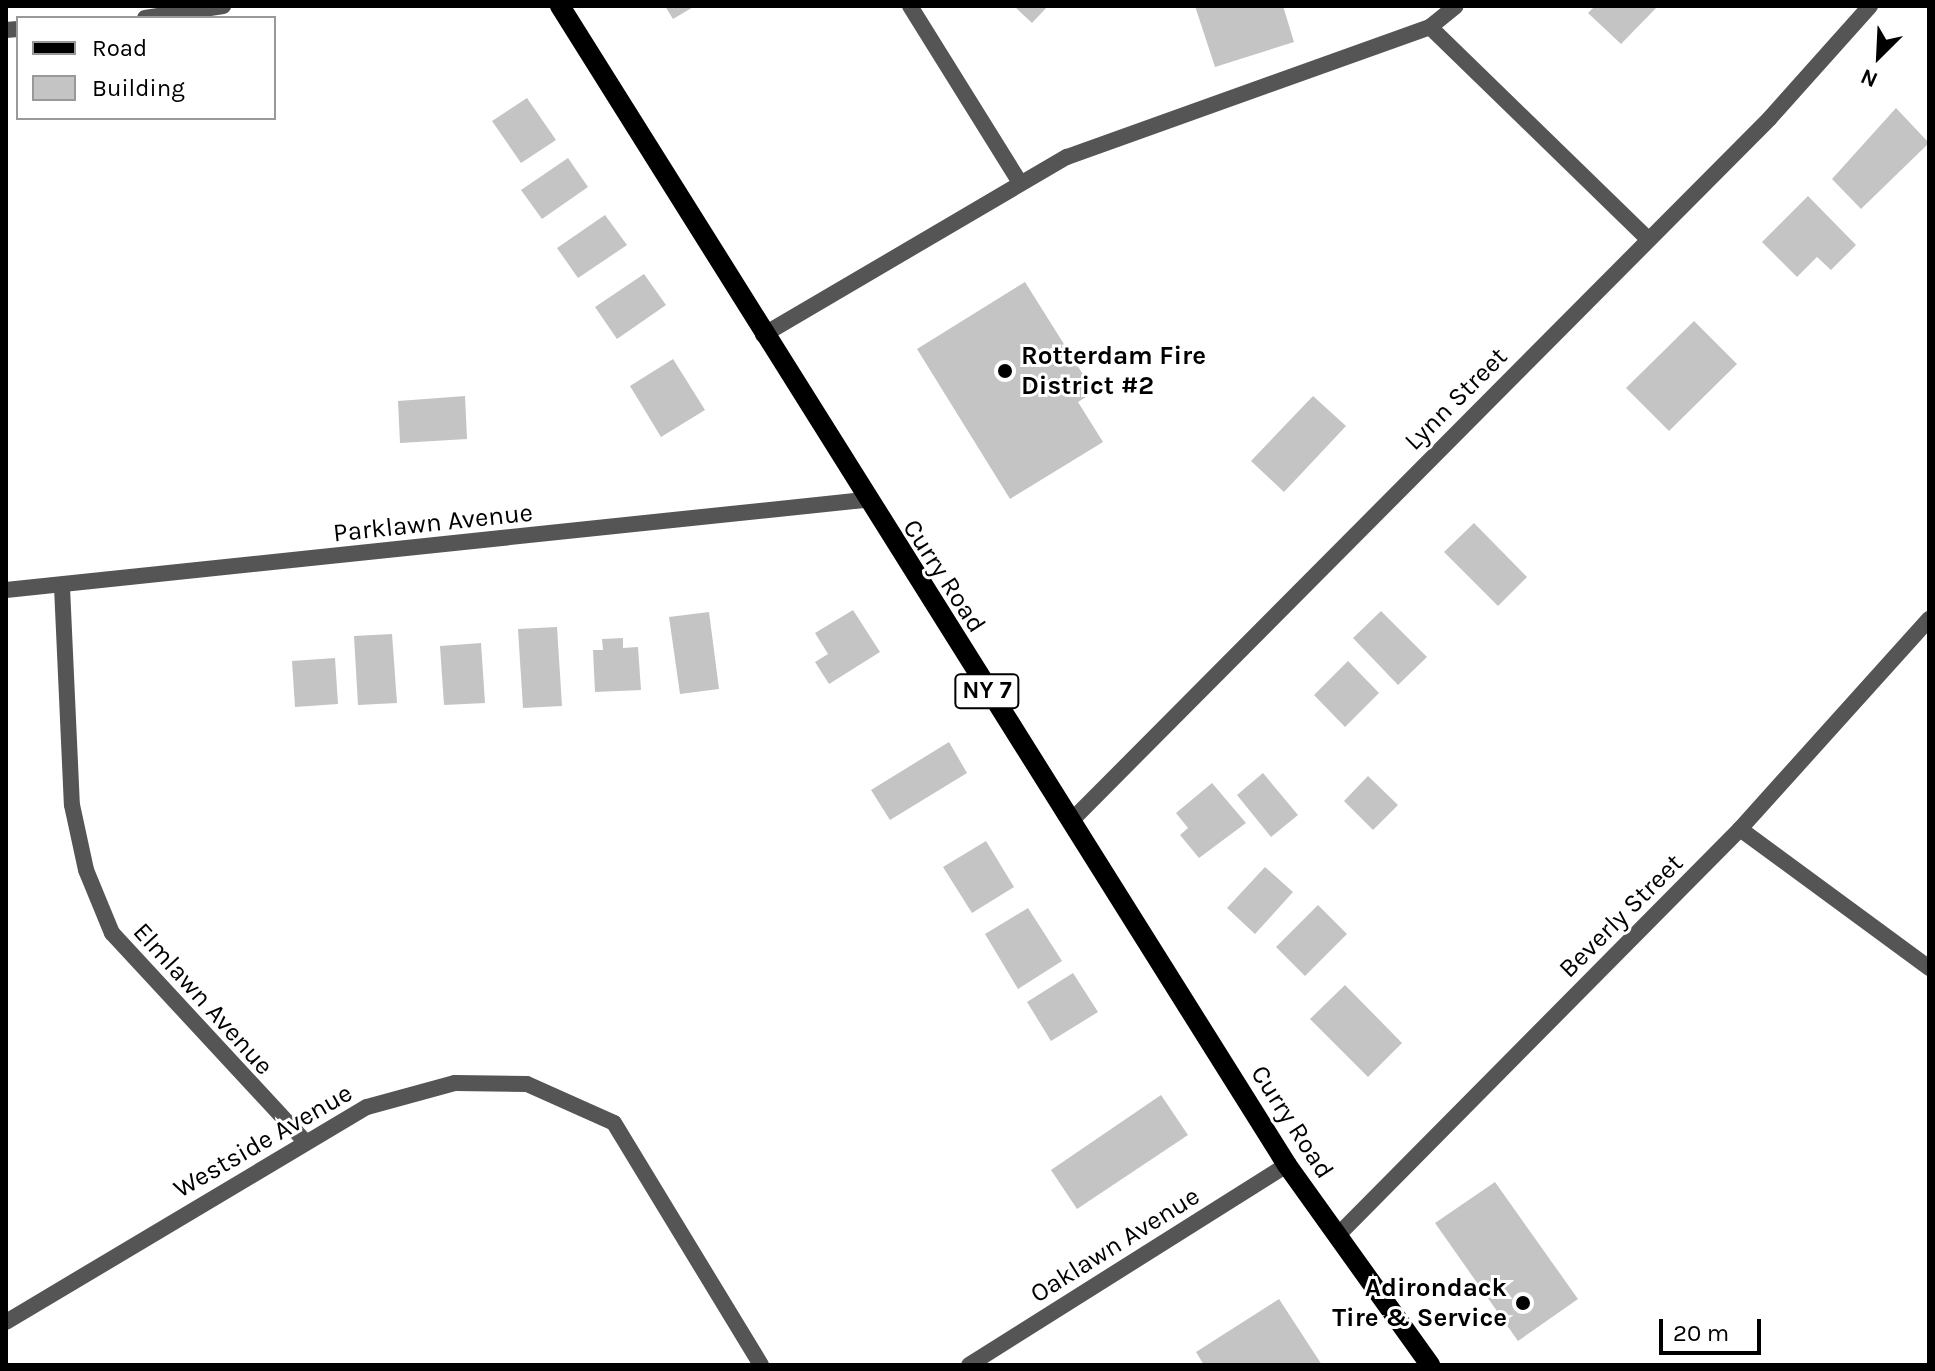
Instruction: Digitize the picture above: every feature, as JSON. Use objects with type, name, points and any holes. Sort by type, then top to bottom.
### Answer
[{"type":"main road","name":"Curry Road","points":[[560,6],[864,500],[1287,1165],[1430,1365]]},
{"type":"street","points":[[158,16],[223,6]]},
{"type":"street","points":[[910,6],[1020,183]]},
{"type":"street","points":[[763,335],[1067,157],[1430,27],[1456,6]]},
{"type":"street","name":"Lynn Street","points":[[1071,821],[1648,239],[1870,6]]},
{"type":"street","points":[[1430,27],[1648,239]]},
{"type":"street","name":"Parklawn Avenue","points":[[6,590],[62,587],[864,500]]},
{"type":"street","name":"Elmlawn Avenue","points":[[62,587],[72,805],[86,870],[112,933],[304,1140]]},
{"type":"street","name":"Beverly Street","points":[[1337,1236],[1740,829],[1929,619]]},
{"type":"street","points":[[1740,829],[1929,968]]},
{"type":"street","name":"Westside Avenue","points":[[6,1322],[304,1140],[367,1107],[455,1083],[527,1084],[614,1123],[761,1365]]},
{"type":"street","name":"Oaklawn Avenue","points":[[969,1365],[1287,1165]]},
{"type":"building","points":[[665,6],[695,6],[673,19]]},
{"type":"building","points":[[1014,6],[1048,6],[1032,23]]},
{"type":"building","points":[[1195,6],[1283,6],[1294,42],[1215,67]]},
{"type":"building","points":[[1595,6],[1658,6],[1621,44],[1588,13]]},
{"type":"building","points":[[527,98],[556,140],[521,163],[492,121]]},
{"type":"building","points":[[1896,108],[1929,143],[1861,209],[1832,179]]},
{"type":"building","points":[[568,158],[588,187],[542,219],[521,190]]},
{"type":"building","points":[[1808,196],[1856,245],[1831,270],[1817,257],[1797,277],[1762,242]]},
{"type":"building","points":[[605,215],[627,245],[578,278],[557,248]]},
{"type":"building","points":[[644,274],[666,305],[617,339],[595,307]]},
{"type":"building","name":"Rotterdam Fire District #2","points":[[1025,282],[1094,392],[1078,402],[1103,442],[1010,499],[917,349]]},
{"type":"building","points":[[1694,321],[1737,364],[1669,431],[1626,388]]},
{"type":"building","points":[[673,359],[705,410],[661,437],[630,386]]},
{"type":"building","points":[[465,396],[467,439],[400,443],[398,401]]},
{"type":"building","points":[[1313,396],[1346,426],[1284,492],[1251,461]]},
{"type":"building","points":[[1474,523],[1527,577],[1498,606],[1444,552]]},
{"type":"building","points":[[853,610],[880,652],[829,684],[815,662],[828,654],[815,633]]},
{"type":"building","points":[[1381,611],[1427,657],[1398,685],[1353,638]]},
{"type":"building","points":[[709,612],[719,689],[680,694],[669,617]]},
{"type":"building","points":[[557,627],[562,706],[523,708],[518,629]]},
{"type":"building","points":[[392,634],[397,703],[358,705],[354,636]]},
{"type":"building","points":[[623,638],[623,648],[638,647],[641,690],[595,692],[593,650],[603,650],[602,639]]},
{"type":"building","points":[[481,643],[485,703],[444,705],[440,646]]},
{"type":"building","points":[[335,658],[338,704],[295,707],[292,661]]},
{"type":"building","points":[[1348,661],[1379,693],[1345,727],[1314,695]]},
{"type":"building","points":[[949,742],[967,773],[890,820],[871,790]]},
{"type":"building","points":[[1263,773],[1298,815],[1271,837],[1237,795]]},
{"type":"building","points":[[1368,776],[1398,805],[1373,830],[1344,801]]},
{"type":"building","points":[[1212,783],[1246,823],[1199,858],[1180,835],[1188,828],[1176,813]]},
{"type":"building","points":[[986,841],[1014,887],[972,913],[943,867]]},
{"type":"building","points":[[1265,867],[1293,892],[1255,934],[1227,908]]},
{"type":"building","points":[[1318,905],[1347,934],[1305,976],[1276,947]]},
{"type":"building","points":[[1028,908],[1062,961],[1018,989],[985,934]]},
{"type":"building","points":[[1073,973],[1098,1012],[1051,1041],[1027,1002]]},
{"type":"building","points":[[1345,985],[1402,1043],[1368,1077],[1310,1019]]},
{"type":"building","points":[[1161,1095],[1188,1135],[1077,1209],[1051,1170]]},
{"type":"building","points":[[1495,1182],[1578,1299],[1518,1341],[1435,1223]]},
{"type":"building","points":[[1279,1299],[1322,1365],[1204,1365],[1196,1352]]},
{"type":"place","name":"Rotterdam Fire District #2","points":[[1005,371]]},
{"type":"place","name":"Adirondack Tire & Service","points":[[1523,1303]]}]
